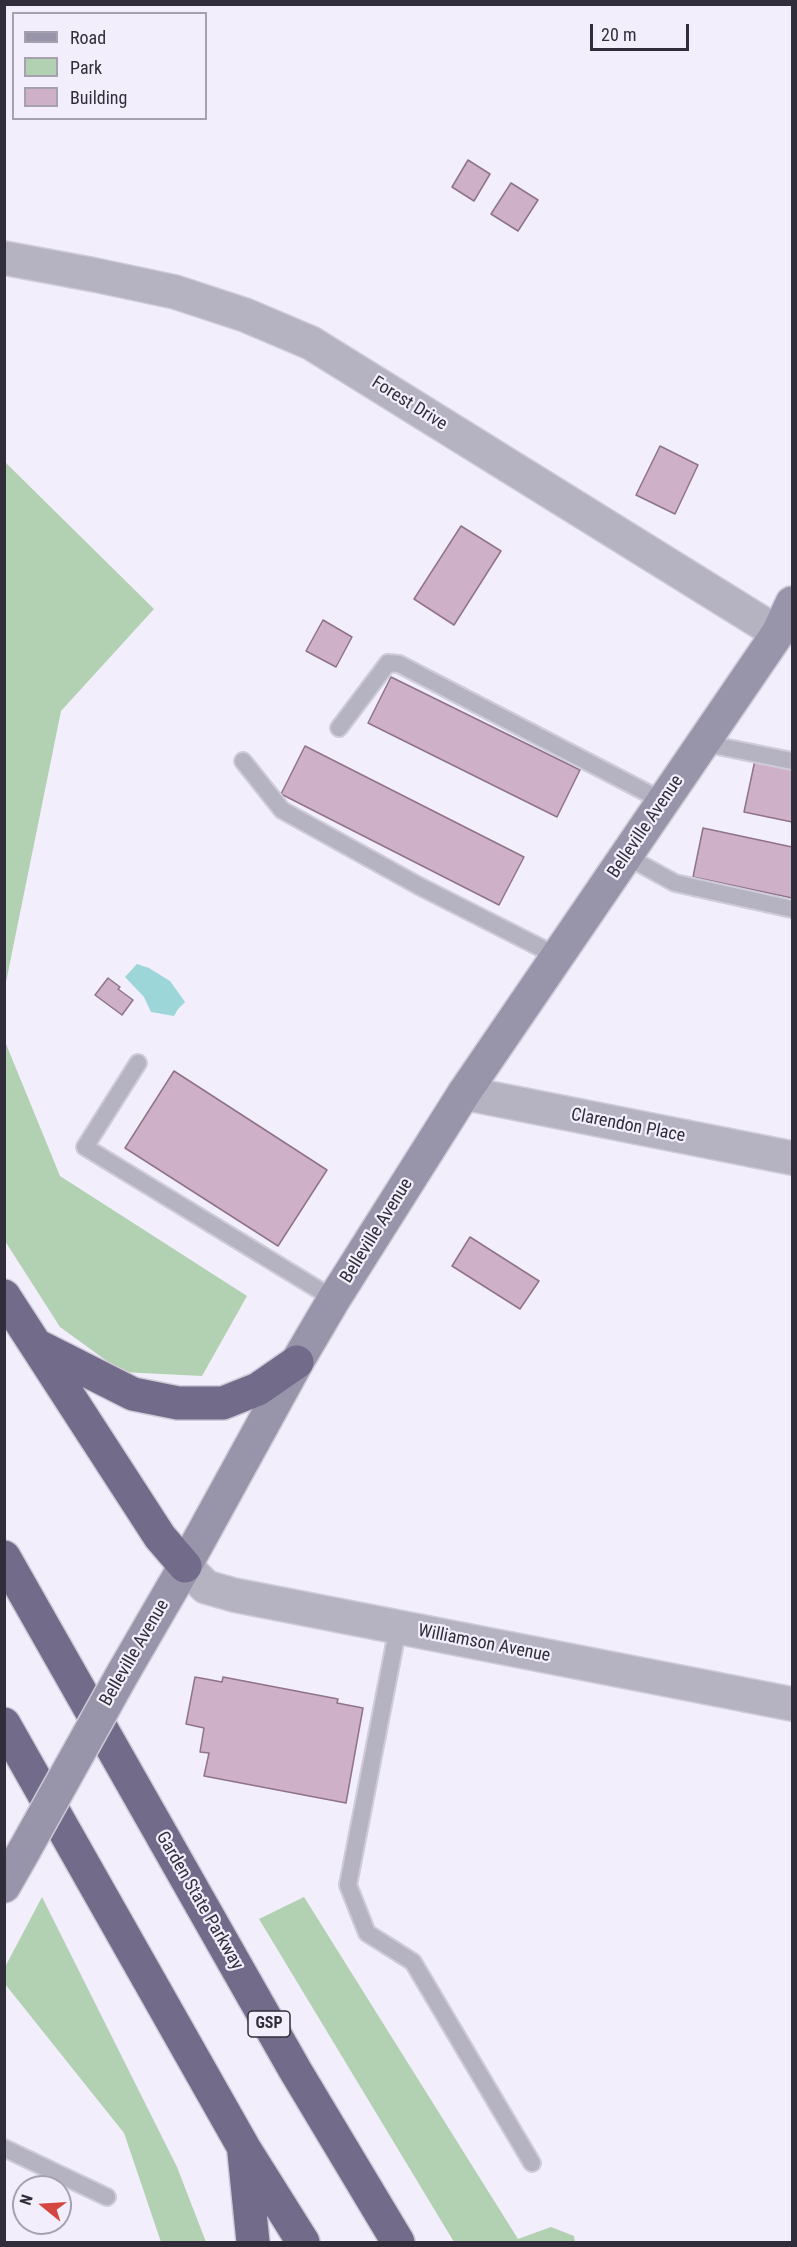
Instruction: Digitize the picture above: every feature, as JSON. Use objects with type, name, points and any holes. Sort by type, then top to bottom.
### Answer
[{"type":"highway","points":[[4,1296],[160,1537],[185,1566]]},
{"type":"highway","points":[[38,1346],[133,1394],[178,1403],[223,1403],[258,1389],[297,1362]]},
{"type":"highway","name":"Garden State Parkway","points":[[4,1557],[295,2070],[398,2242]]},
{"type":"highway","points":[[4,1724],[244,2148],[303,2242]]},
{"type":"highway","points":[[244,2148],[253,2242]]},
{"type":"main road","name":"Belleville Avenue","points":[[4,1886],[334,1299],[464,1093],[778,633],[792,603]]},
{"type":"street","name":"Forest Drive","points":[[4,258],[95,274],[175,292],[245,315],[311,344],[778,633]]},
{"type":"street","name":"Clarendon Place","points":[[464,1093],[792,1158]]},
{"type":"street","name":"Williamson Avenue","points":[[185,1566],[206,1587],[234,1595],[792,1704]]},
{"type":"lane","points":[[339,728],[388,663],[399,664],[663,801]]},
{"type":"lane","points":[[703,743],[792,761]]},
{"type":"lane","points":[[243,761],[282,810],[419,886],[557,956]]},
{"type":"lane","points":[[626,856],[675,883],[792,909]]},
{"type":"lane","points":[[138,1063],[85,1147],[334,1299]]},
{"type":"lane","points":[[398,1627],[348,1885],[367,1933],[413,1962],[532,2163]]},
{"type":"lane","points":[[4,2148],[107,2197]]},
{"type":"green space","points":[[5,462],[154,609],[61,711],[5,987]]},
{"type":"green space","points":[[4,1039],[60,1176],[247,1296],[202,1376],[122,1372],[60,1327],[5,1241]]},
{"type":"green space","points":[[42,1897],[177,2167],[206,2242],[161,2242],[124,2133],[5,1984],[5,1967]]},
{"type":"green space","points":[[304,1897],[518,2239],[551,2227],[574,2236],[575,2242],[454,2242],[259,1919]]},
{"type":"shaded area","points":[[137,964],[149,968],[170,981],[185,1002],[174,1016],[151,1012],[144,997],[125,977]]},
{"type":"building","points":[[468,160],[490,174],[474,201],[452,187]]},
{"type":"building","points":[[511,183],[538,200],[518,231],[491,214]]},
{"type":"building","points":[[660,446],[698,465],[675,514],[636,495]]},
{"type":"building","points":[[461,526],[501,551],[454,625],[414,599]]},
{"type":"building","points":[[323,620],[352,637],[336,667],[306,651]]},
{"type":"building","points":[[391,677],[580,770],[557,817],[368,723]]},
{"type":"building","points":[[305,746],[524,857],[499,905],[281,794]]},
{"type":"building","points":[[755,760],[792,768],[792,822],[744,812]]},
{"type":"building","points":[[703,828],[792,847],[792,898],[693,877]]},
{"type":"building","points":[[108,978],[133,1000],[122,1015],[95,995]]},
{"type":"building","points":[[174,1071],[327,1170],[278,1246],[125,1148]]},
{"type":"building","points":[[470,1237],[539,1281],[520,1309],[452,1266]]},
{"type":"building","points":[[195,1677],[222,1682],[223,1677],[338,1699],[337,1703],[363,1708],[346,1803],[204,1776],[209,1753],[200,1752],[204,1728],[186,1724]]}]
